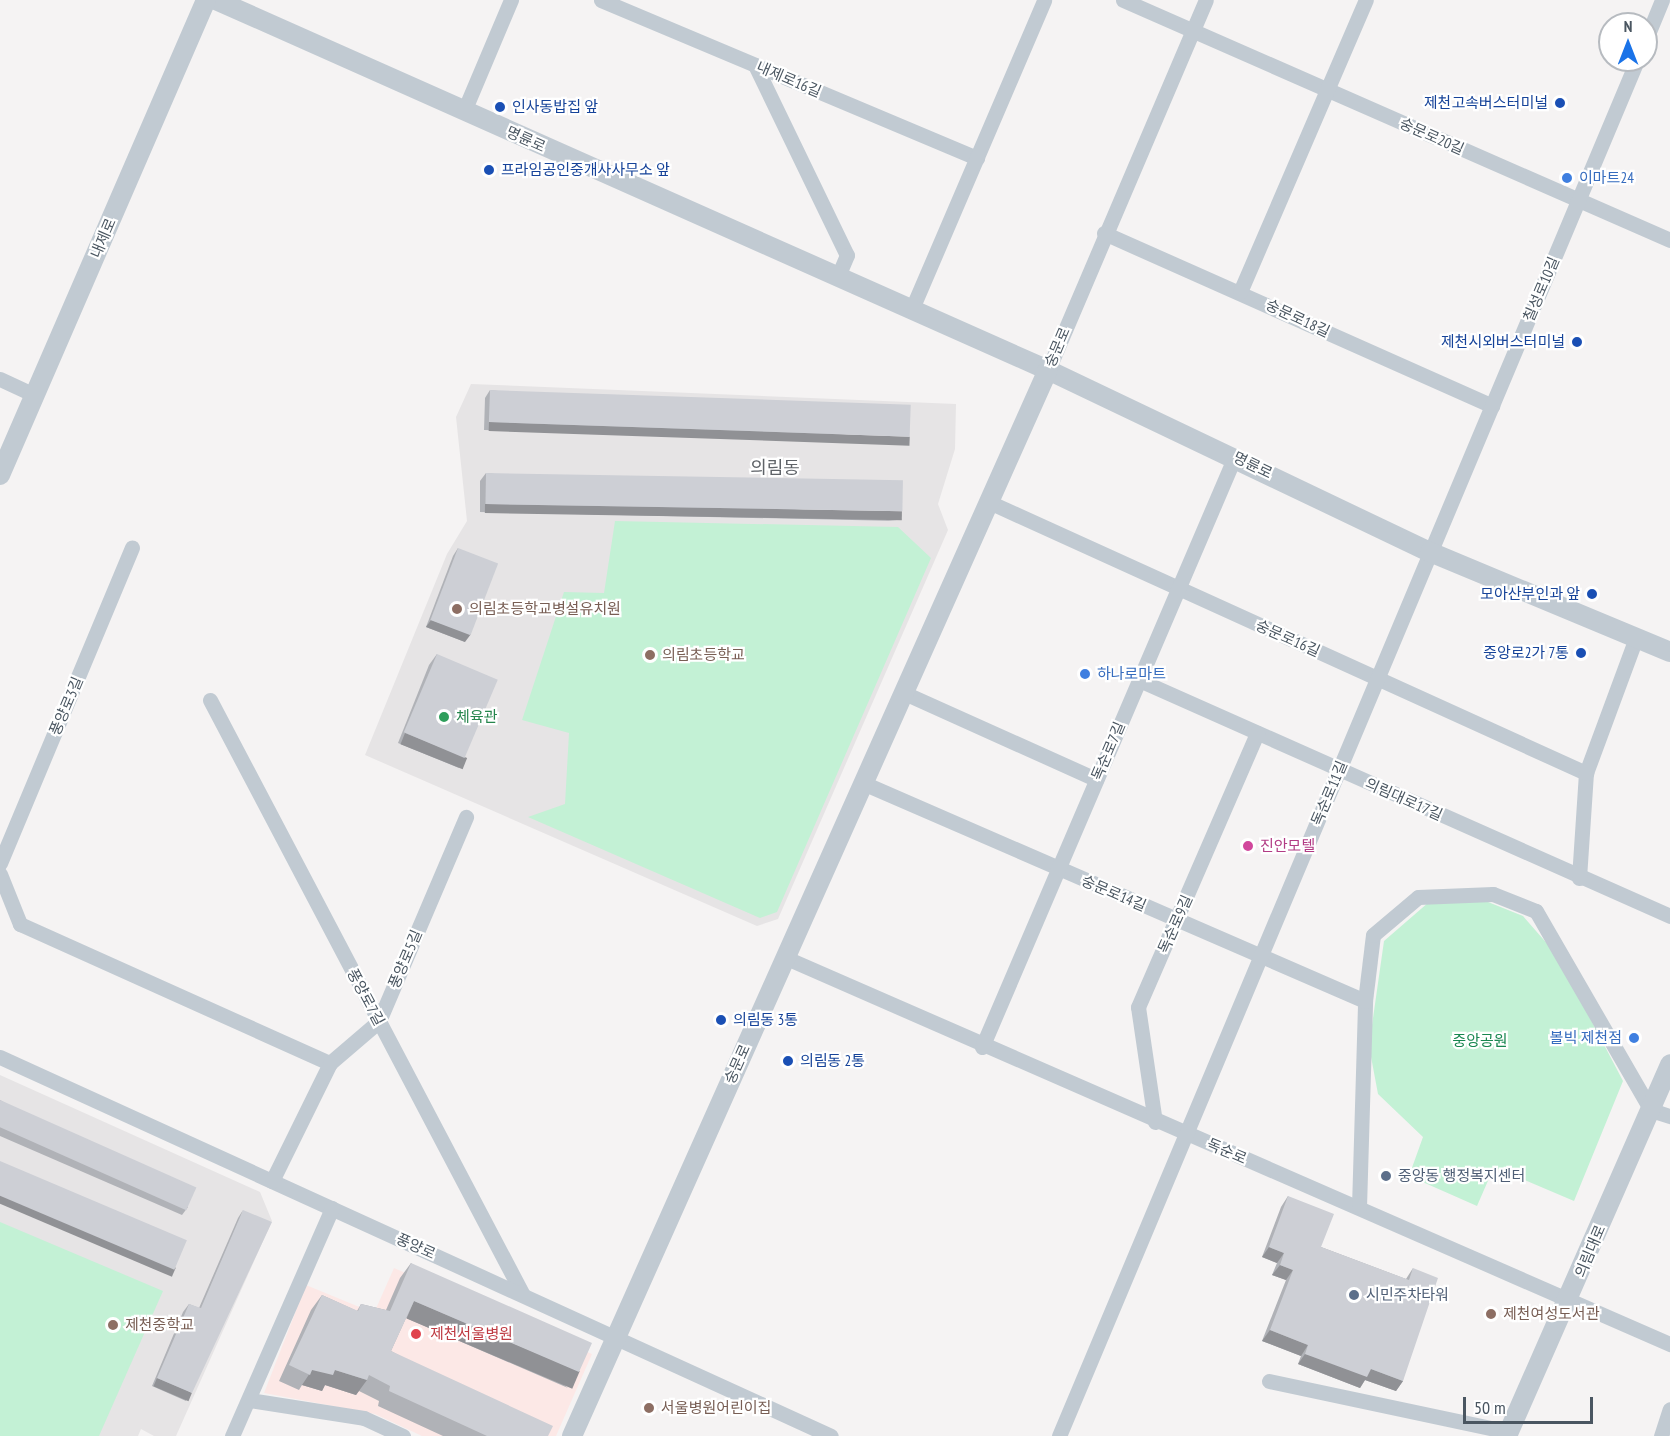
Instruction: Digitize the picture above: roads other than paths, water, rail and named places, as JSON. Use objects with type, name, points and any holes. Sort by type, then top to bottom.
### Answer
[{"type":"street","name":"내제로","points":[[0,475],[206,0]]},
{"type":"street","name":"명륜로","points":[[216,0],[1048,370],[1235,456],[1430,552],[1670,652]]},
{"type":"street","points":[[464,111],[511,0]]},
{"type":"street","name":"내제로16길","points":[[601,0],[977,158]]},
{"type":"street","points":[[911,311],[1044,0]]},
{"type":"street","name":"숭문로20길","points":[[1123,0],[1670,240]]},
{"type":"street","name":"숭문로","points":[[572,1436],[902,692],[1048,370],[1104,233],[1206,0]]},
{"type":"street","points":[[1240,292],[1366,0]]},
{"type":"street","points":[[755,65],[847,255],[837,278]]},
{"type":"street","name":"칠성로10길","points":[[1430,552],[1632,72]]},
{"type":"street","name":"숭문로18길","points":[[1104,233],[1492,406]]},
{"type":"street","points":[[0,379],[35,395]]},
{"type":"street","name":"독순로7길","points":[[982,1047],[1235,456]]},
{"type":"street","name":"숭문로16길","points":[[989,502],[1586,773]]},
{"type":"street","name":"풍양로3길","points":[[0,863],[132,549]]},
{"type":"street","name":"독순로11길","points":[[1059,1436],[1430,552]]},
{"type":"street","points":[[1579,878],[1586,773],[1636,638]]},
{"type":"street","name":"의림대로17길","points":[[1139,680],[1579,878],[1670,916]]},
{"type":"street","points":[[902,692],[1096,778]]},
{"type":"street","name":"풍양로7길","points":[[210,700],[523,1295]]},
{"type":"street","name":"독순로9길","points":[[1155,1122],[1138,1007],[1257,733]]},
{"type":"street","name":"숭문로14길","points":[[863,783],[1365,1001]]},
{"type":"street","name":"풍양로5길","points":[[272,1181],[330,1063],[379,1021],[466,817]]},
{"type":"street","points":[[0,874],[20,924],[330,1063]]},
{"type":"street","points":[[1359,1207],[1365,1001],[1373,935],[1418,897],[1492,894],[1536,911],[1651,1110],[1670,1116]]},
{"type":"street","name":"독순로","points":[[784,957],[982,1047],[1359,1207],[1569,1302],[1670,1344]]},
{"type":"street","name":"풍양로","points":[[0,1057],[617,1336],[831,1436]]},
{"type":"street","name":"의림대로","points":[[1508,1434],[1569,1302],[1670,1064]]},
{"type":"street","points":[[232,1436],[332,1208]]},
{"type":"street","points":[[1269,1381],[1508,1434]]},
{"type":"street","points":[[249,1400],[364,1418],[403,1436]]},
{"type":"street","points":[[1661,1436],[1670,1409]]},
{"type":"place","name":"제천고속버스터미널","points":[[1560,103]]},
{"type":"place","name":"인사동밥집 앞","points":[[500,107]]},
{"type":"place","name":"프라임공인중개사사무소 앞","points":[[489,170]]},
{"type":"place","name":"이마트24","points":[[1567,178]]},
{"type":"place","name":"제천시외버스터미널","points":[[1577,342]]},
{"type":"place","name":"모아산부인과 앞","points":[[1592,594]]},
{"type":"place","name":"의림초등학교병설유치원","points":[[457,609]]},
{"type":"place","name":"중앙로2가 7통","points":[[1581,653]]},
{"type":"place","name":"의림초등학교","points":[[650,655]]},
{"type":"place","name":"하나로마트","points":[[1085,674]]},
{"type":"place","name":"체육관","points":[[444,717]]},
{"type":"place","name":"진안모텔","points":[[1248,846]]},
{"type":"place","name":"의림동 3통","points":[[721,1020]]},
{"type":"place","name":"볼빅 제천점","points":[[1634,1038]]},
{"type":"place","name":"의림동 2통","points":[[788,1061]]},
{"type":"place","name":"중앙동 행정복지센터","points":[[1386,1176]]},
{"type":"place","name":"시민주차타워","points":[[1354,1295]]},
{"type":"place","name":"제천여성도서관","points":[[1491,1314]]},
{"type":"place","name":"제천중학교","points":[[113,1325]]},
{"type":"place","name":"제천서울병원","points":[[416,1334]]},
{"type":"place","name":"서울병원어린이집","points":[[649,1408]]},
{"type":"district","name":"의림동","points":[[775,468]]},
{"type":"park label","name":"중앙공원","points":[[1480,1041]]}]
